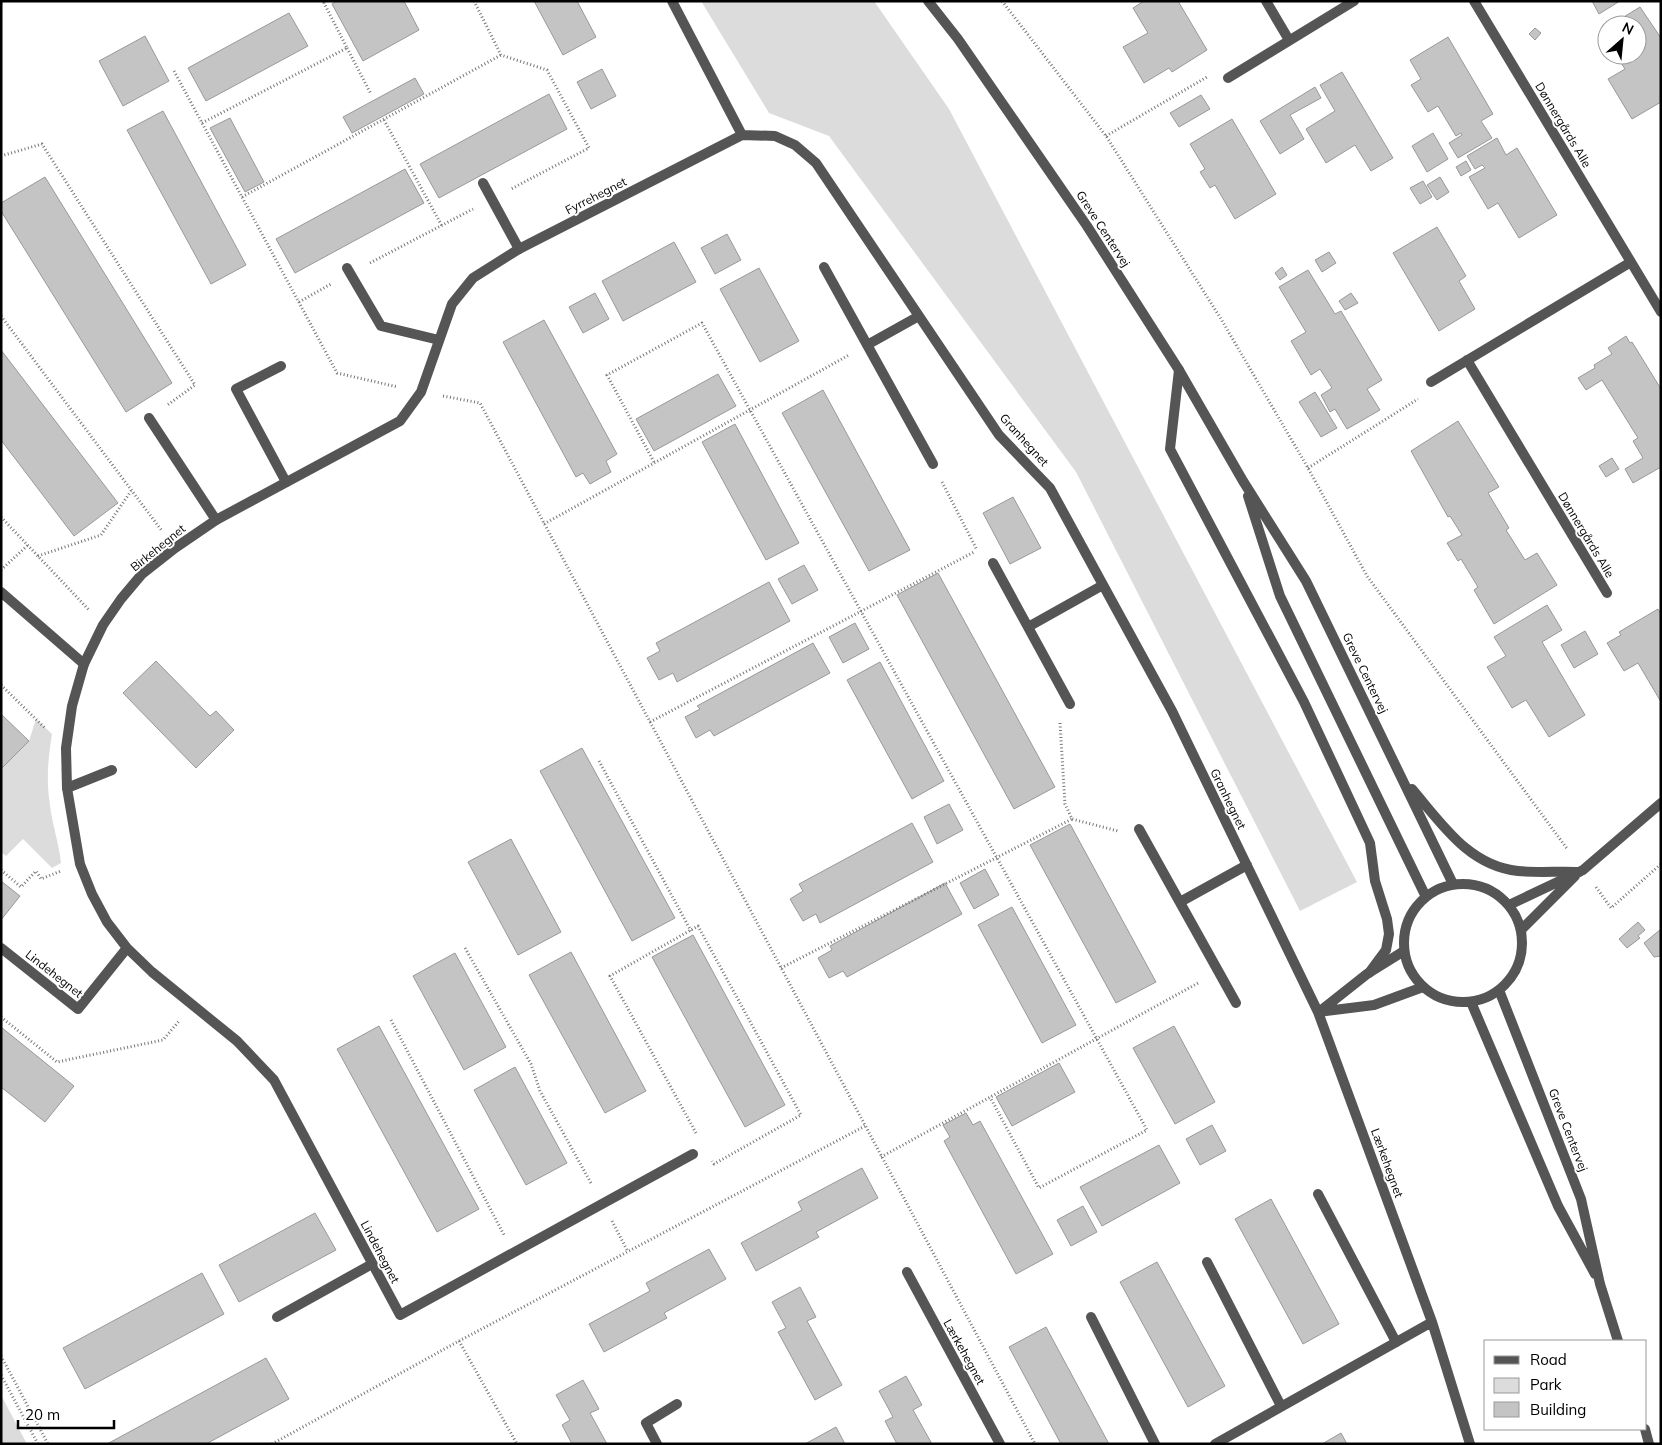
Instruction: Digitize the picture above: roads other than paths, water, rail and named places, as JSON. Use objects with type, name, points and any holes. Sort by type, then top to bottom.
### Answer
[{"type":"street","points":[[672,1],[742,135]]},
{"type":"street","name":"Greve Centervej","points":[[928,1],[958,39],[1087,226],[1178,370],[1306,582],[1454,884]]},
{"type":"street","points":[[1266,1],[1289,40]]},
{"type":"street","points":[[1228,78],[1354,1]]},
{"type":"street","name":"Dønnergårds Alle","points":[[1474,1],[1661,312]]},
{"type":"street","name":"Fyrrehegnet","points":[[400,421],[421,392],[452,304],[473,278],[519,250],[742,135]]},
{"type":"street","name":"Granhegnet","points":[[742,135],[775,136],[795,145],[816,163],[999,435],[1050,488],[1172,711],[1318,1012]]},
{"type":"street","points":[[484,183],[519,250]]},
{"type":"street","points":[[1430,382],[1631,262]]},
{"type":"street","points":[[824,267],[932,464]]},
{"type":"street","points":[[349,271],[382,326],[439,340]]},
{"type":"street","points":[[867,345],[919,316]]},
{"type":"street","name":"Dønnergårds Alle","points":[[1466,360],[1607,593]]},
{"type":"street","points":[[281,366],[236,388],[286,482]]},
{"type":"street","points":[[1178,370],[1170,449],[1304,702],[1370,843],[1375,881],[1387,920],[1389,934],[1386,950],[1367,974]]},
{"type":"street","points":[[149,418],[216,520]]},
{"type":"street","name":"Birkehegnet","points":[[73,827],[67,788],[66,748],[72,706],[84,664],[103,625],[121,598],[142,574],[175,548],[216,520],[400,421]]},
{"type":"street","name":"Greve Centervej","points":[[1243,480],[1280,596],[1426,897]]},
{"type":"street","points":[[993,563],[1070,704]]},
{"type":"street","points":[[1028,627],[1103,585]]},
{"type":"street","points":[[1,592],[84,664]]},
{"type":"street","points":[[67,788],[112,770]]},
{"type":"street","points":[[1404,780],[1468,852],[1490,864],[1518,871],[1581,871]]},
{"type":"street","points":[[1521,930],[1581,871],[1661,803]]},
{"type":"street","name":"Lindehegnet","points":[[73,827],[80,864],[92,894],[107,922],[127,948],[191,1005],[237,1041],[274,1080],[400,1315],[693,1154]]},
{"type":"street","points":[[1139,829],[1236,1004]]},
{"type":"street","points":[[1180,902],[1247,866]]},
{"type":"street","points":[[1509,905],[1581,871]]},
{"type":"street","points":[[1454,884],[1484,887],[1498,895],[1509,905],[1517,917],[1521,930],[1523,944],[1521,957],[1509,981],[1486,998],[1471,1002],[1446,1000],[1434,995],[1423,987],[1410,968],[1404,951],[1407,924],[1415,909],[1426,897],[1454,884]]},
{"type":"street","name":"Lindehegnet","points":[[1,948],[78,1009],[127,948]]},
{"type":"street","points":[[1318,1012],[1367,974],[1404,951]]},
{"type":"street","points":[[1318,1012],[1374,1005],[1423,987]]},
{"type":"street","name":"Greve Centervej","points":[[1499,990],[1582,1199],[1600,1284],[1618,1340]]},
{"type":"street","name":"Greve Centervej","points":[[1471,1002],[1558,1206],[1600,1284]]},
{"type":"street","name":"Lærkehegnet","points":[[1318,1012],[1432,1322],[1470,1444]]},
{"type":"street","points":[[1318,1194],[1396,1342]]},
{"type":"street","points":[[1207,1262],[1281,1406]]},
{"type":"street","points":[[277,1317],[372,1264]]},
{"type":"street","name":"Lærkehegnet","points":[[907,1272],[1000,1444]]},
{"type":"street","points":[[1091,1317],[1155,1444]]},
{"type":"street","points":[[1215,1444],[1432,1322]]},
{"type":"street","points":[[658,1444],[646,1423],[677,1404]]},
{"type":"street","points":[[1645,1430],[1649,1444]]}]
